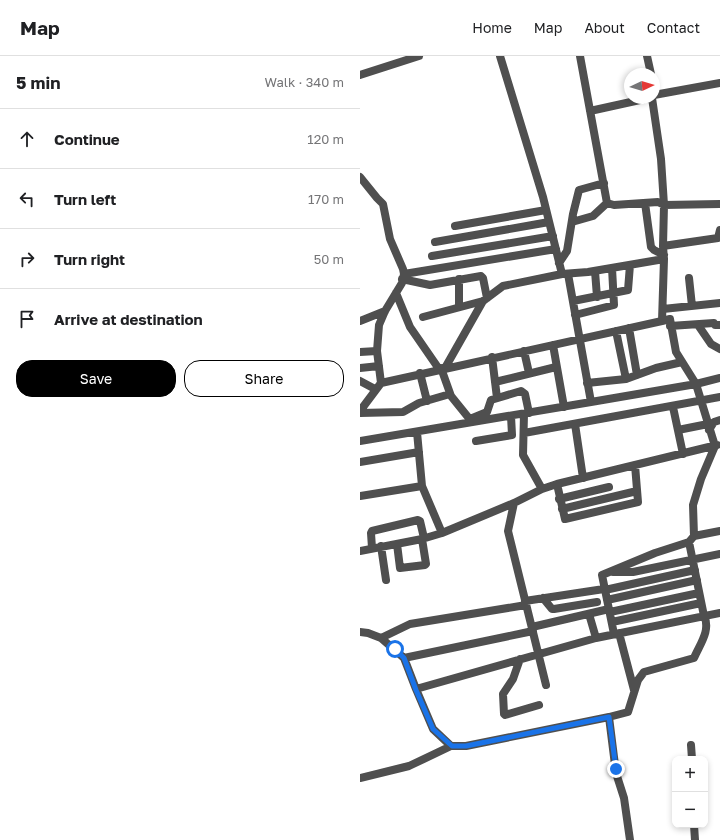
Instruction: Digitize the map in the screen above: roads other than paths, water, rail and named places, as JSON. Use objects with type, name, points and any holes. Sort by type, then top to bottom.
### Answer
[{"type":"street","points":[[360,75],[407,57],[419,56]]},
{"type":"street","points":[[500,56],[546,210],[559,263],[565,274],[573,301],[591,402]]},
{"type":"street","points":[[580,56],[608,203]]},
{"type":"street","points":[[647,56],[650,68]]},
{"type":"street","points":[[660,93],[720,83]]},
{"type":"street","points":[[590,111],[624,102]]},
{"type":"street","points":[[654,104],[661,159],[664,205],[662,321]]},
{"type":"street","points":[[360,177],[383,204],[390,239],[403,269],[402,283],[385,311],[379,325],[376,351],[379,366],[378,386],[360,412]]},
{"type":"street","points":[[559,263],[567,251],[579,190],[604,183]]},
{"type":"street","points":[[608,203],[614,205],[658,202],[664,205],[720,204]]},
{"type":"street","points":[[572,222],[593,216],[608,203]]},
{"type":"street","points":[[645,203],[651,247],[664,257]]},
{"type":"street","points":[[455,226],[546,210]]},
{"type":"street","points":[[435,242],[549,222]]},
{"type":"street","points":[[663,246],[718,238],[720,230]]},
{"type":"street","points":[[432,256],[553,236]]},
{"type":"street","points":[[403,277],[556,249]]},
{"type":"street","points":[[423,317],[485,299],[503,286],[565,274],[612,268],[664,257]]},
{"type":"street","points":[[573,301],[629,290],[630,264]]},
{"type":"street","points":[[575,315],[613,306],[612,268]]},
{"type":"street","points":[[595,271],[598,296]]},
{"type":"street","points":[[403,277],[428,285],[479,276],[482,277],[485,299],[442,368]]},
{"type":"street","points":[[689,278],[692,306]]},
{"type":"street","points":[[459,279],[459,307]]},
{"type":"street","points":[[396,293],[410,327],[442,368],[450,394],[471,421]]},
{"type":"street","points":[[663,309],[720,303]]},
{"type":"street","points":[[360,321],[385,311]]},
{"type":"street","points":[[360,381],[378,386],[420,373],[670,319],[670,326],[676,352],[696,384],[709,427],[717,445],[701,479],[693,505],[693,560],[701,603],[707,622],[706,630],[694,658],[644,672],[638,680],[628,712],[466,746],[452,746],[409,766],[360,778]]},
{"type":"street","points":[[670,326],[714,323],[715,326],[720,325]]},
{"type":"street","points":[[698,325],[711,344],[720,349]]},
{"type":"street","points":[[629,328],[637,375]]},
{"type":"street","points":[[616,331],[626,379]]},
{"type":"street","points":[[711,344],[720,343]]},
{"type":"street","points":[[552,345],[564,407]]},
{"type":"street","points":[[360,352],[376,351]]},
{"type":"street","points":[[524,351],[529,373]]},
{"type":"street","points":[[492,357],[497,398]]},
{"type":"street","points":[[588,383],[626,379],[656,368],[682,362]]},
{"type":"street","points":[[360,368],[379,366]]},
{"type":"street","points":[[495,382],[556,367]]},
{"type":"street","points":[[420,373],[426,401]]},
{"type":"street","points":[[360,441],[696,384],[720,378]]},
{"type":"street","points":[[471,421],[488,412],[491,401],[497,398],[523,392],[526,394],[527,413],[523,455],[542,489]]},
{"type":"street","points":[[360,412],[403,412],[417,403],[450,394]]},
{"type":"street","points":[[524,433],[720,398]]},
{"type":"street","points":[[673,407],[682,454]]},
{"type":"street","points":[[476,441],[512,435],[511,416]]},
{"type":"street","points":[[678,430],[709,427],[714,422],[720,420]]},
{"type":"street","points":[[575,424],[583,478]]},
{"type":"street","points":[[416,432],[422,486],[442,532]]},
{"type":"street","points":[[360,551],[423,538],[442,532],[514,503],[542,489],[556,484],[717,445]]},
{"type":"street","points":[[360,462],[418,452]]},
{"type":"street","points":[[556,484],[565,519],[614,508],[638,502],[635,465]]},
{"type":"street","points":[[606,472],[614,508]]},
{"type":"street","points":[[360,496],[422,486]]},
{"type":"street","points":[[560,499],[609,487]]},
{"type":"street","points":[[562,509],[637,491]]},
{"type":"street","points":[[514,503],[508,531],[546,685]]},
{"type":"street","points":[[372,548],[372,531],[418,520],[420,521],[423,538],[425,565],[401,568],[397,544]]},
{"type":"street","points":[[635,692],[612,622],[602,576],[608,572],[654,553],[692,539],[720,531]]},
{"type":"street","points":[[381,546],[386,580]]},
{"type":"street","points":[[608,572],[632,572],[720,554]]},
{"type":"street","points":[[381,638],[410,624],[526,603],[543,598],[605,589],[695,570]]},
{"type":"street","points":[[663,577],[665,587]]},
{"type":"street","points":[[607,600],[697,580]]},
{"type":"street","points":[[404,658],[532,629],[589,614],[699,592]]},
{"type":"street","points":[[543,598],[554,609],[597,602]]},
{"type":"street","points":[[612,622],[701,603]]},
{"type":"street","points":[[416,690],[596,638],[720,613]]},
{"type":"street","points":[[589,614],[596,638]]},
{"type":"street","points":[[360,632],[368,633],[381,638],[404,658],[433,729],[452,746]]},
{"type":"street","points":[[520,659],[512,680],[503,694],[504,714],[505,715],[539,705]]},
{"type":"street","points":[[609,717],[616,773],[624,798],[630,840]]},
{"type":"street","points":[[691,745],[692,756]]},
{"type":"street","points":[[694,828],[695,840]]}]
